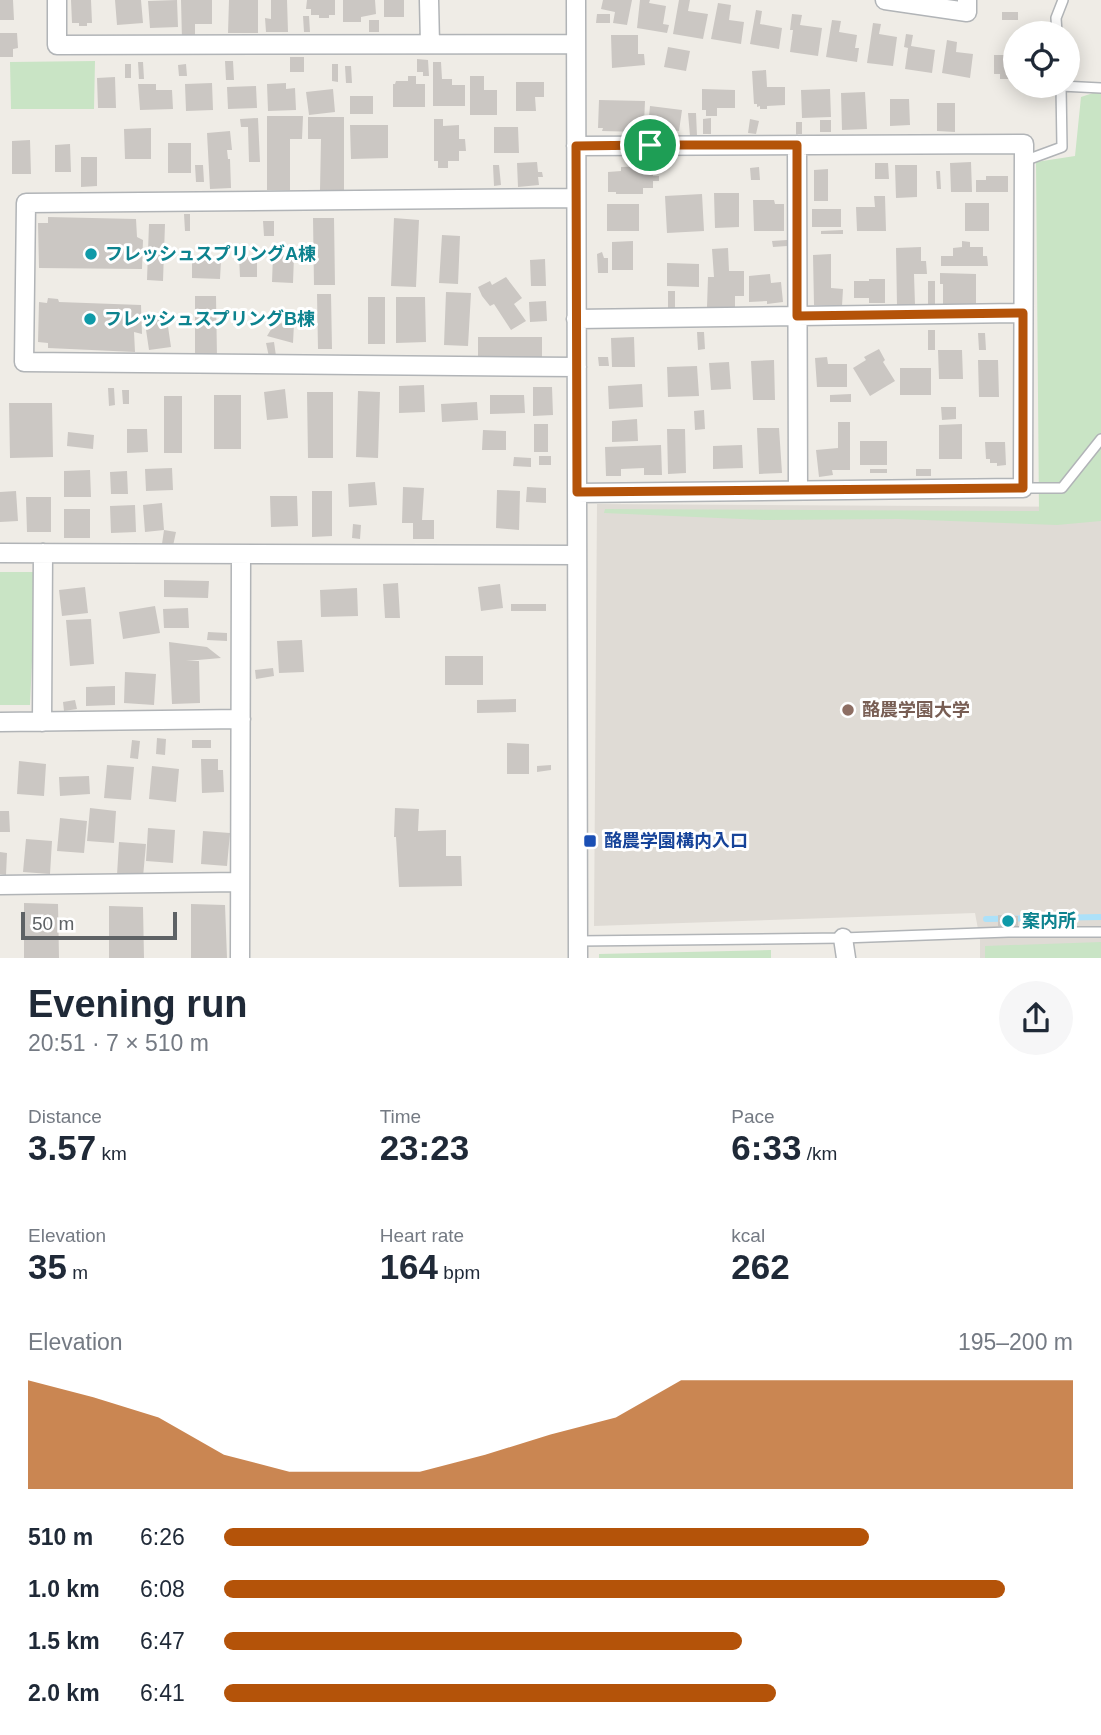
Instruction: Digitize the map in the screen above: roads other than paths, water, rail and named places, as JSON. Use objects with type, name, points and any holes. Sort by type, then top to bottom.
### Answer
[{"type":"street","points":[[57,0],[57,45],[576,44]]},
{"type":"street","points":[[429,0],[430,44]]},
{"type":"street","points":[[576,0],[578,950]]},
{"type":"street","points":[[885,0],[967,12],[967,0]]},
{"type":"street","points":[[576,146],[1024,144],[1023,488],[577,492]]},
{"type":"street","points":[[797,145],[798,490]]},
{"type":"street","points":[[576,198],[26,203],[24,362],[577,367]]},
{"type":"street","points":[[576,319],[1023,313]]},
{"type":"street","points":[[0,553],[577,555]]},
{"type":"street","points":[[42,722],[43,554]]},
{"type":"street","points":[[240,958],[241,554]]},
{"type":"street","points":[[0,722],[241,719]]},
{"type":"street","points":[[0,885],[240,882]]},
{"type":"street","points":[[843,937],[846,958]]},
{"type":"lane","points":[[1056,21],[1063,0]]},
{"type":"lane","points":[[1080,87],[1101,88]]},
{"type":"lane","points":[[1024,161],[1062,148],[1061,98]]},
{"type":"lane","points":[[1023,488],[1062,488],[1101,439]]},
{"type":"lane","points":[[578,950],[843,937],[1101,932]]},
{"type":"waterway","points":[[986,919],[1101,917]]},
{"type":"place","name":"フレッシュスプリングA棟","points":[[91,254]]},
{"type":"place","name":"フレッシュスプリングB棟","points":[[90,319]]},
{"type":"place","name":"酪農学園大学","points":[[848,710]]},
{"type":"place","name":"酪農学園構内入口","points":[[590,841]]},
{"type":"place","name":"案内所","points":[[1008,921]]}]
